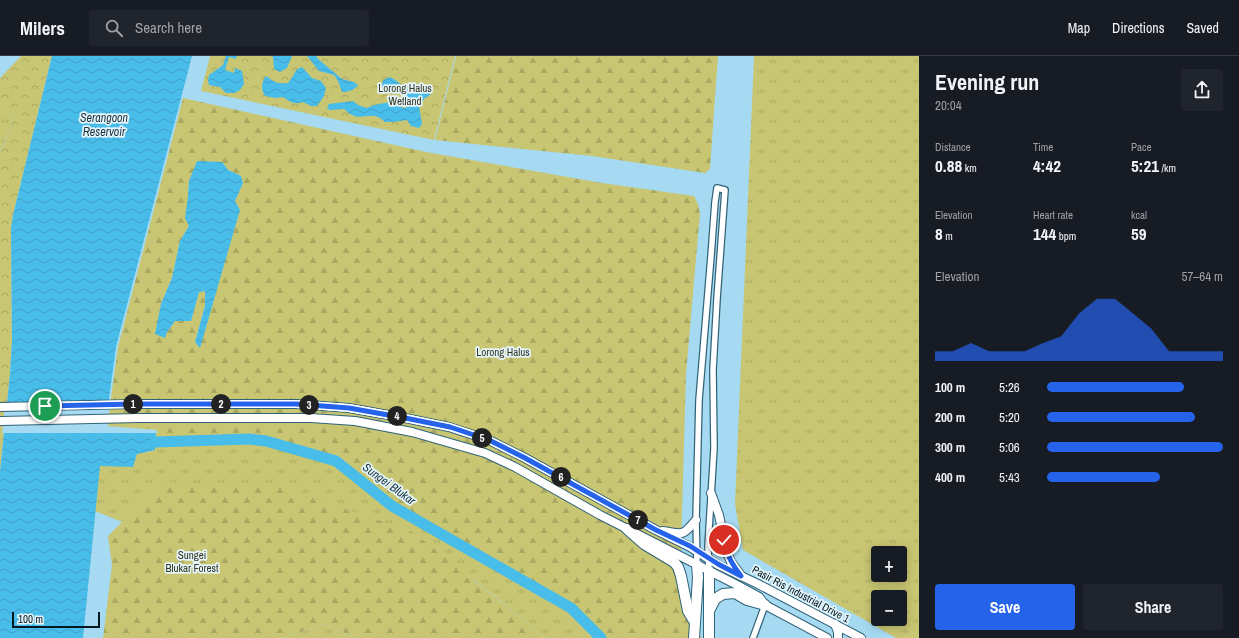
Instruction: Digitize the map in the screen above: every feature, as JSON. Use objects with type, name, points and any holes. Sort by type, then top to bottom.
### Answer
[{"type":"highway","points":[[627,529],[644,544],[670,559],[678,567],[682,576],[688,611],[694,621]]},
{"type":"highway","points":[[694,638],[698,576],[697,565]]},
{"type":"highway","points":[[709,571],[710,638]]},
{"type":"highway","points":[[709,611],[715,599],[723,594],[735,593],[747,600],[765,605]]},
{"type":"main road","name":"Pasir Ris Industrial Drive 1","points":[[0,407],[135,404],[296,404],[349,408],[450,427],[489,440],[532,462],[697,551],[718,564],[861,638]]},
{"type":"main road","name":"Pasir Ris Industrial Drive 1","points":[[0,421],[138,418],[311,418],[355,421],[412,432],[485,453],[516,467],[600,515],[737,584],[759,597],[765,605],[827,638]]},
{"type":"main road","points":[[711,493],[719,515],[726,550],[731,562],[741,576]]},
{"type":"main road","points":[[656,530],[680,534],[687,531],[696,520]]},
{"type":"main road","points":[[834,624],[838,632],[838,638]]},
{"type":"street","points":[[697,565],[696,520],[699,400],[714,202],[717,188],[726,190],[713,370],[714,448],[708,546],[709,571]]},
{"type":"street","points":[[753,638],[765,605]]},
{"type":"green space","points":[[21,56],[52,56],[11,228],[12,341],[0,472],[0,154],[15,115],[0,111],[0,78]]},
{"type":"green space","name":"Lorong Halus Wetland","points":[[210,56],[455,56],[434,140],[201,91]]},
{"type":"green space","points":[[456,56],[718,56],[710,169],[705,173],[592,156],[435,140]]},
{"type":"green space","points":[[754,56],[919,56],[919,638],[896,638],[875,626],[907,626],[907,590],[871,590],[871,624],[743,550],[735,504]]},
{"type":"green space","name":"Lorong Halus","points":[[183,98],[426,152],[602,183],[694,196],[700,213],[686,374],[680,585],[686,617],[702,638],[607,638],[575,606],[395,502],[338,456],[265,436],[251,434],[157,438],[157,430],[107,427],[118,347]],"holes":[[[222,162],[228,170],[241,176],[243,183],[235,201],[200,347],[195,342],[205,306],[205,291],[199,292],[191,321],[175,321],[167,332],[161,304],[172,278],[180,241],[189,226],[189,181]]]},
{"type":"green space","points":[[0,111],[15,115],[0,153]]},
{"type":"green space","points":[[252,421],[325,440],[520,562],[621,638],[546,638],[474,580],[162,482],[122,522],[95,511],[100,465],[155,450],[156,432]]},
{"type":"green space","name":"Sungei Blukar Forest","points":[[162,482],[283,488],[413,532],[546,638],[356,638],[324,624],[284,638],[103,638],[112,565],[108,536]]},
{"type":"green space","points":[[324,624],[356,638],[284,638]]},
{"type":"water","name":"Serangoon Reservoir","points":[[52,56],[192,56],[116,347],[105,428],[156,432],[155,450],[137,454],[133,467],[100,466],[83,638],[0,638],[0,472],[12,341],[11,228]]},
{"type":"water","points":[[226,56],[237,56],[236,59],[229,57],[225,70],[234,73],[235,68],[242,71],[244,84],[240,90],[234,93],[226,93],[220,87],[209,85],[209,75],[223,65]]},
{"type":"water","points":[[271,56],[292,56],[287,68],[280,72],[274,69],[273,57]]},
{"type":"water","points":[[307,56],[316,56],[342,79],[354,82],[358,85],[347,92],[342,92],[334,75],[319,71]]},
{"type":"water","points":[[302,67],[312,78],[321,81],[326,88],[324,96],[317,106],[311,106],[303,102],[292,102],[283,97],[275,98],[265,96],[262,86],[266,76],[276,82],[288,83],[296,70]]},
{"type":"water","points":[[390,77],[409,90],[427,86],[431,90],[430,95],[425,98],[419,106],[422,124],[419,128],[411,126],[407,120],[385,122],[376,116],[360,117],[350,114],[344,109],[330,110],[327,108],[329,104],[353,101],[358,105],[367,108],[394,101],[401,107],[405,108],[409,106],[409,100],[406,97],[384,90],[382,86],[383,80]]},
{"type":"water","points":[[197,161],[222,162],[228,170],[241,176],[243,183],[235,201],[240,210],[200,348],[195,342],[205,306],[205,291],[199,292],[191,321],[175,321],[167,332],[165,338],[155,334],[161,304],[172,278],[180,241],[189,226],[185,218],[189,181]]},
{"type":"pier","points":[[110,402],[108,426],[156,430],[158,433],[2,433],[5,404]]},
{"type":"waterway","name":"Sungei Blukar","points":[[156,442],[249,439],[266,441],[336,461],[392,506],[571,608],[601,638]]},
{"type":"route","points":[[45,406],[135,404],[296,404],[349,408],[405,418],[450,427],[489,440],[525,458],[656,530],[690,546],[718,564],[741,576],[731,562],[724,540]]}]
